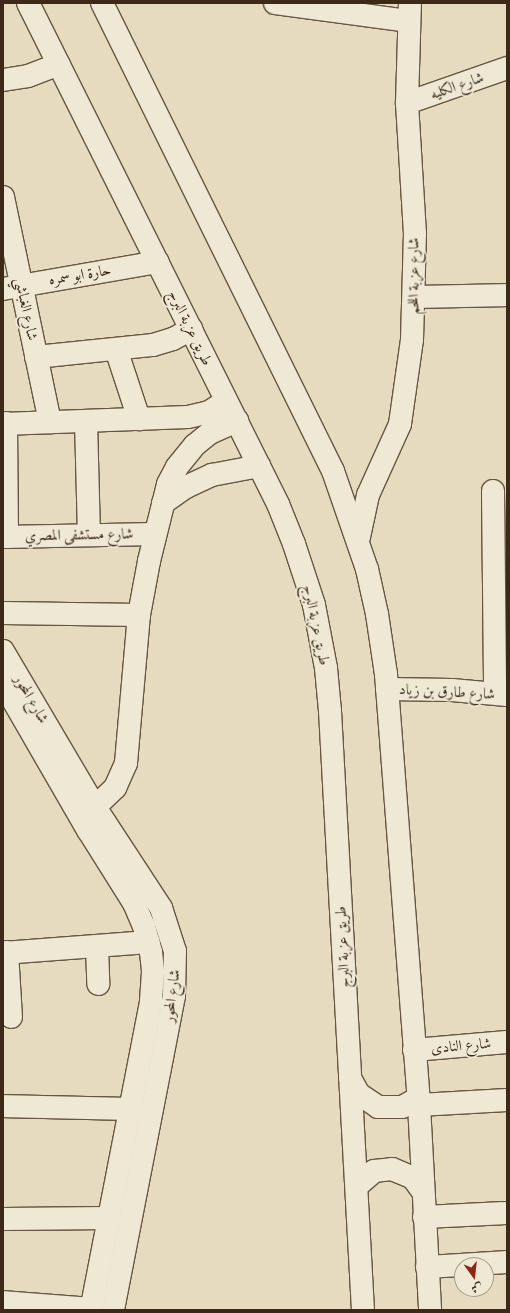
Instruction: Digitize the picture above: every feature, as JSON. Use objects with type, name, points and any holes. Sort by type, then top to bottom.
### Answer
[{"type":"street","name":"طريق عزبة البرج","points":[[28,3],[287,524],[314,605],[326,668],[363,1310]]},
{"type":"street","points":[[102,3],[327,458],[359,540],[377,614],[387,689],[418,1101],[430,1310]]},
{"type":"street","points":[[275,3],[409,12]]},
{"type":"street","name":"شارع عزبة اللحم","points":[[359,540],[368,495],[400,424],[409,375],[415,298],[415,234],[407,103],[409,12]]},
{"type":"street","points":[[3,80],[28,76],[59,64]]},
{"type":"street","name":"شارع الكليه","points":[[407,103],[507,68]]},
{"type":"street","name":"شارع الغباشي","points":[[3,197],[12,287],[36,358],[50,422]]},
{"type":"street","name":"حارة ابو سمره","points":[[12,287],[158,262]]},
{"type":"street","points":[[415,298],[507,295]]},
{"type":"street","points":[[36,358],[160,343],[191,329]]},
{"type":"street","points":[[116,349],[139,419]]},
{"type":"street","points":[[5,537],[4,424],[195,416],[209,412],[226,401]]},
{"type":"street","points":[[86,421],[89,535]]},
{"type":"street","points":[[95,807],[115,788],[126,763],[140,614],[155,534],[172,476],[188,452],[210,434],[237,422]]},
{"type":"street","points":[[163,503],[204,478],[230,470],[259,466]]},
{"type":"street","points":[[493,491],[501,694]]},
{"type":"street","name":"شارع مستشفى المصري","points":[[5,537],[155,534]]},
{"type":"street","points":[[3,613],[140,614]]},
{"type":"street","name":"شارع المحور","points":[[3,651],[95,807],[152,892],[171,933],[176,960],[175,987],[151,1062],[130,1109],[91,1309]]},
{"type":"street","name":"شارع طارق بن زياد","points":[[387,689],[430,689],[501,694]]},
{"type":"street","name":"شارع المحور","points":[[6,692],[88,830],[134,903],[149,942],[153,972],[151,1062],[113,1310]]},
{"type":"street","points":[[11,1017],[5,953],[149,942]]},
{"type":"street","points":[[97,946],[98,984]]},
{"type":"street","name":"شارع النادى","points":[[414,1050],[507,1042]]},
{"type":"street","points":[[350,1078],[359,1094],[378,1107],[402,1107],[418,1101],[507,1100]]},
{"type":"street","points":[[3,1106],[130,1109]]},
{"type":"street","points":[[357,1186],[374,1171],[392,1168],[413,1178],[423,1192]]},
{"type":"street","points":[[424,1217],[507,1213]]},
{"type":"street","points":[[3,1219],[109,1218]]},
{"type":"street","points":[[427,1267],[507,1262]]},
{"type":"street","points":[[3,1302],[91,1309]]}]
